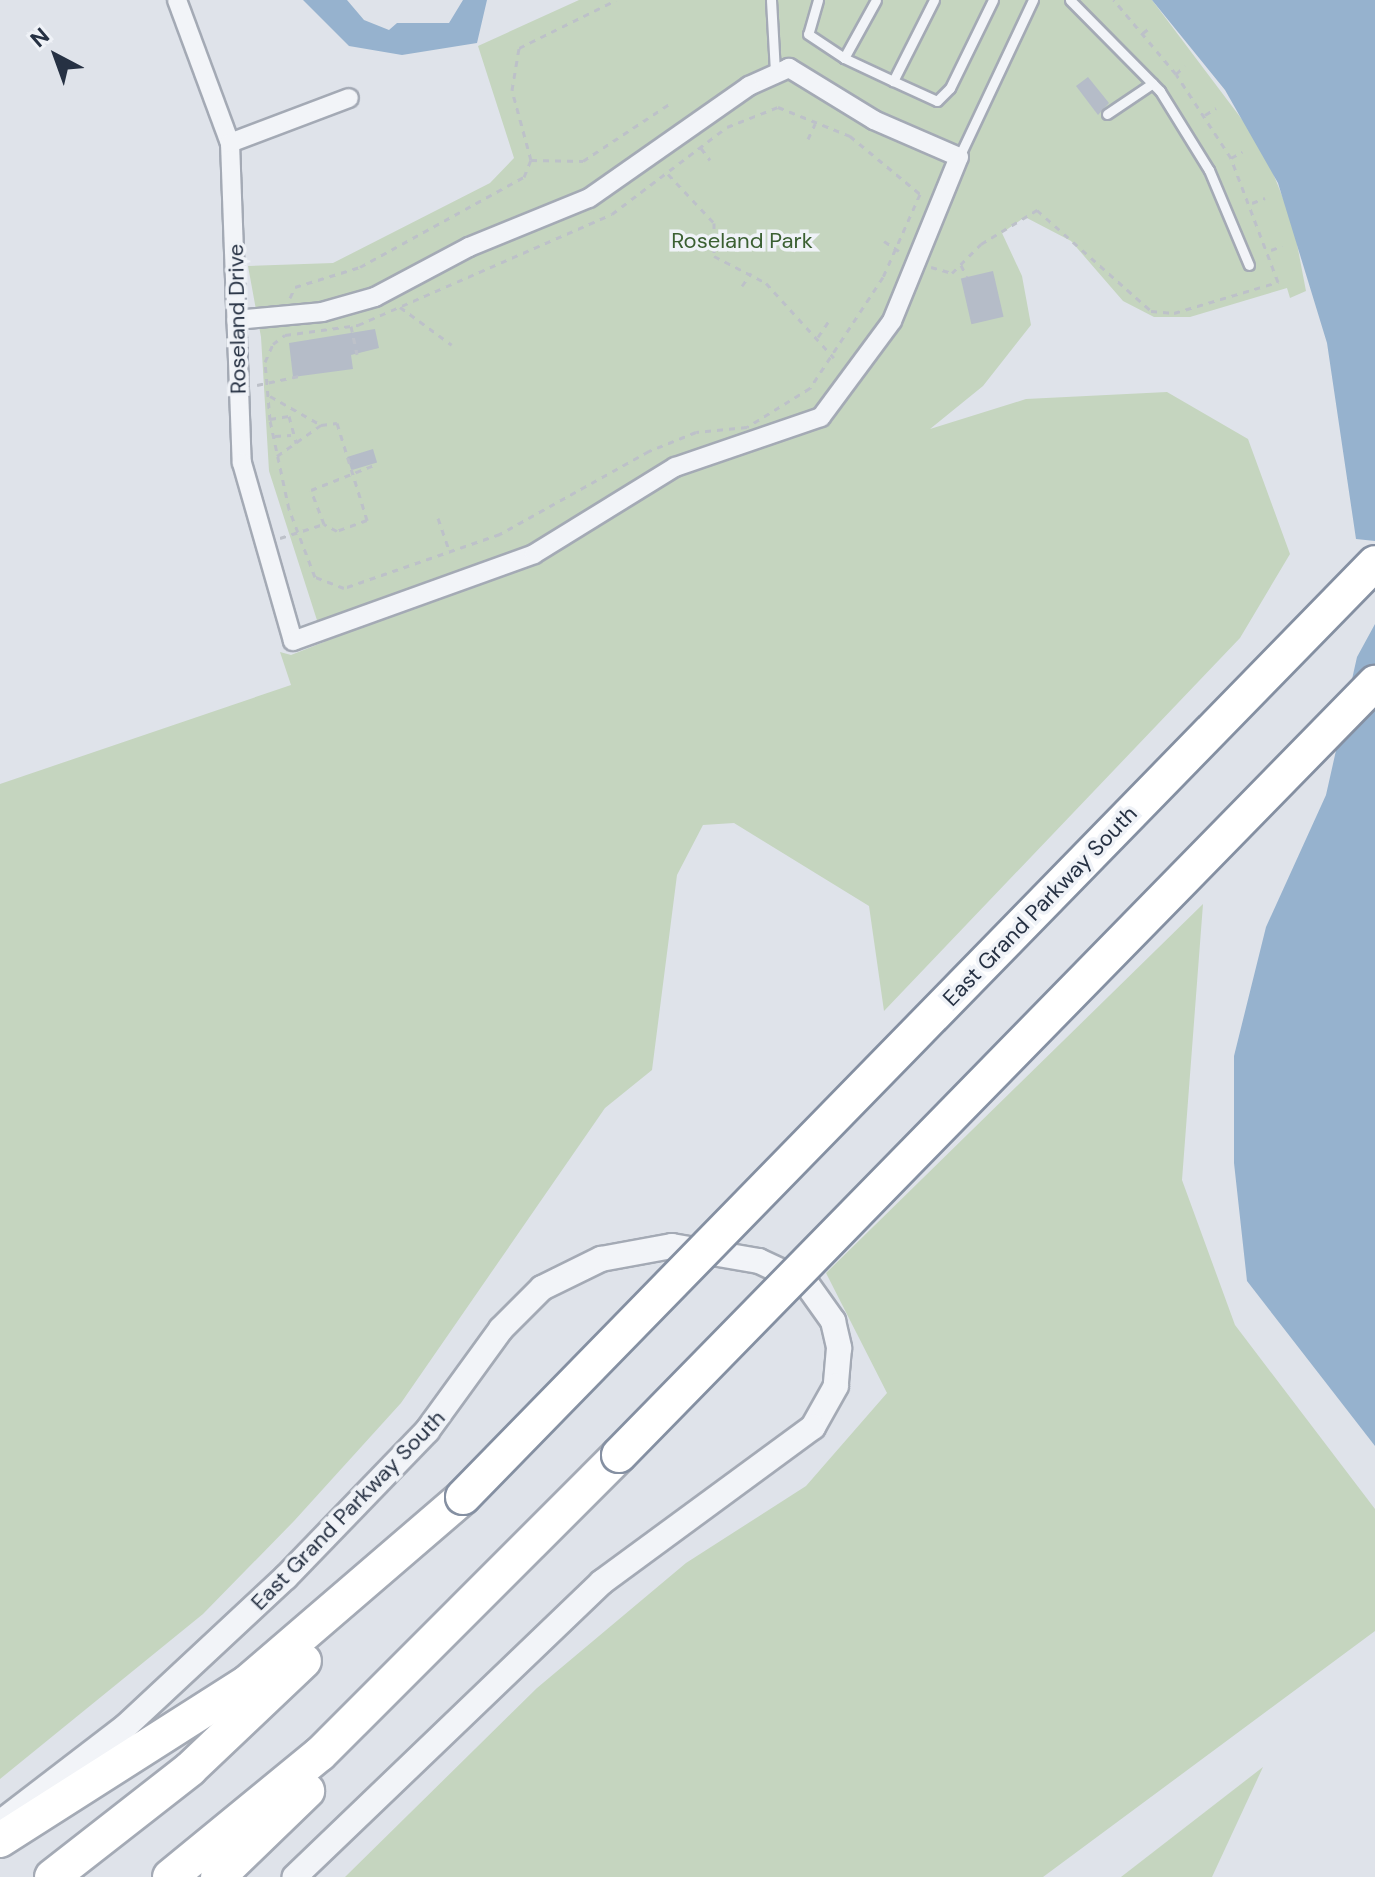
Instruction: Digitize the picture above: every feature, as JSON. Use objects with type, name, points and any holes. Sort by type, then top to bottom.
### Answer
[{"type":"highway","name":"East Grand Parkway South","points":[[52,1877],[136,1815],[261,1705],[1375,563]]},
{"type":"highway","points":[[170,1877],[320,1754],[493,1585],[1375,683]]},
{"type":"highway","points":[[0,1840],[268,1668],[463,1497]]},
{"type":"highway","points":[[218,1877],[291,1809],[493,1585]]},
{"type":"street","name":"Roseland Drive","points":[[177,0],[230,143],[242,463],[261,544],[293,641],[534,554],[675,467],[821,417],[877,348],[921,262]]},
{"type":"street","points":[[236,320],[293,325],[346,307],[589,198],[775,72],[803,73],[874,120],[959,157],[921,262]]},
{"type":"street","points":[[230,143],[349,98]]},
{"type":"street","name":"East Grand Parkway South","points":[[0,1822],[125,1727],[286,1577],[417,1442],[501,1329],[542,1288],[601,1259],[672,1246],[759,1261],[806,1283],[833,1321],[839,1348],[836,1386],[813,1427],[602,1582],[294,1877]]},
{"type":"lane","points":[[771,0],[775,72]]},
{"type":"lane","points":[[818,0],[808,34],[844,58],[928,100],[945,98],[993,0]]},
{"type":"lane","points":[[844,58],[876,0]]},
{"type":"lane","points":[[893,81],[934,0]]},
{"type":"lane","points":[[959,157],[1033,0]]},
{"type":"lane","points":[[1070,0],[1153,83],[1209,170],[1249,265]]},
{"type":"lane","points":[[1107,114],[1153,83]]},
{"type":"path","points":[[531,160],[512,90],[519,48],[616,0]]},
{"type":"path","points":[[884,241],[946,275],[997,233],[1021,216],[1037,210],[1062,225],[1130,299],[1151,311],[1174,313],[1275,284],[1271,250],[1231,158],[1176,74],[1114,0]]},
{"type":"path","points":[[1143,33],[1152,26]]},
{"type":"path","points":[[1176,74],[1185,66]]},
{"type":"path","points":[[531,160],[583,161],[669,104]]},
{"type":"path","points":[[293,325],[351,326],[612,214],[727,127],[770,108],[816,123],[867,154],[920,194],[898,250],[834,358],[802,395],[775,403],[753,424],[675,439],[534,521],[450,552],[334,588],[315,577],[296,533],[270,419],[266,353],[293,325],[295,287],[377,259],[511,186],[531,160]]},
{"type":"path","points":[[1205,115],[1216,108]]},
{"type":"path","points":[[808,139],[816,123]]},
{"type":"path","points":[[701,148],[710,160]]},
{"type":"path","points":[[1231,158],[1242,152]]},
{"type":"path","points":[[668,174],[714,223],[714,256],[751,272],[818,337],[834,358]]},
{"type":"path","points":[[1252,203],[1265,198]]},
{"type":"path","points":[[1271,250],[1282,246]]},
{"type":"path","points":[[961,265],[967,277]]},
{"type":"path","points":[[742,286],[751,272]]},
{"type":"path","points":[[399,306],[452,345]]},
{"type":"path","points":[[346,307],[357,354]]},
{"type":"path","points":[[818,337],[831,318]]},
{"type":"path","points":[[238,384],[270,385],[299,376]]},
{"type":"path","points":[[270,396],[321,425]]},
{"type":"path","points":[[270,419],[289,416],[291,435],[296,443]]},
{"type":"path","points":[[277,456],[321,425],[337,423],[351,474],[367,520],[337,531],[324,524],[311,490],[351,474],[377,464]]},
{"type":"path","points":[[273,436],[291,435]]},
{"type":"path","points":[[438,518],[450,552]]},
{"type":"path","points":[[261,544],[324,524]]},
{"type":"green space","name":"Roseland Park","points":[[579,0],[1152,0],[1262,146],[1293,223],[1306,291],[1290,298],[1287,288],[1190,317],[1154,317],[1123,301],[1071,241],[1025,217],[1002,233],[1022,276],[1031,325],[983,386],[930,429],[1026,399],[1167,392],[1248,439],[1290,554],[1240,638],[884,1011],[869,906],[734,823],[703,825],[677,875],[652,1070],[605,1108],[401,1403],[294,1521],[203,1614],[0,1779],[0,784],[291,685],[280,652],[291,655],[324,642],[269,471],[261,337],[248,266],[333,263],[490,183],[514,158],[478,46]]},
{"type":"green space","points":[[1203,904],[1182,1180],[1235,1325],[1375,1509],[1375,1631],[1043,1877],[345,1877],[537,1688],[686,1563],[806,1486],[887,1393],[826,1273]]},
{"type":"green space","points":[[1263,1767],[1212,1877],[1121,1877]]},
{"type":"water","points":[[303,0],[347,0],[364,20],[389,30],[397,23],[449,23],[463,0],[487,0],[477,43],[402,55],[349,46]]},
{"type":"water","points":[[1152,0],[1375,0],[1375,541],[1356,539],[1327,343],[1278,183],[1225,90]]},
{"type":"water","points":[[1375,624],[1375,1446],[1247,1281],[1234,1163],[1234,1056],[1266,927],[1326,795],[1357,657]]},
{"type":"building","points":[[1088,77],[1109,103],[1098,115],[1076,86]]},
{"type":"building","points":[[993,271],[1004,317],[971,324],[961,278]]},
{"type":"building","points":[[375,329],[379,348],[351,355],[353,369],[293,377],[289,343]]},
{"type":"building","points":[[373,449],[377,462],[351,470],[347,457]]}]
